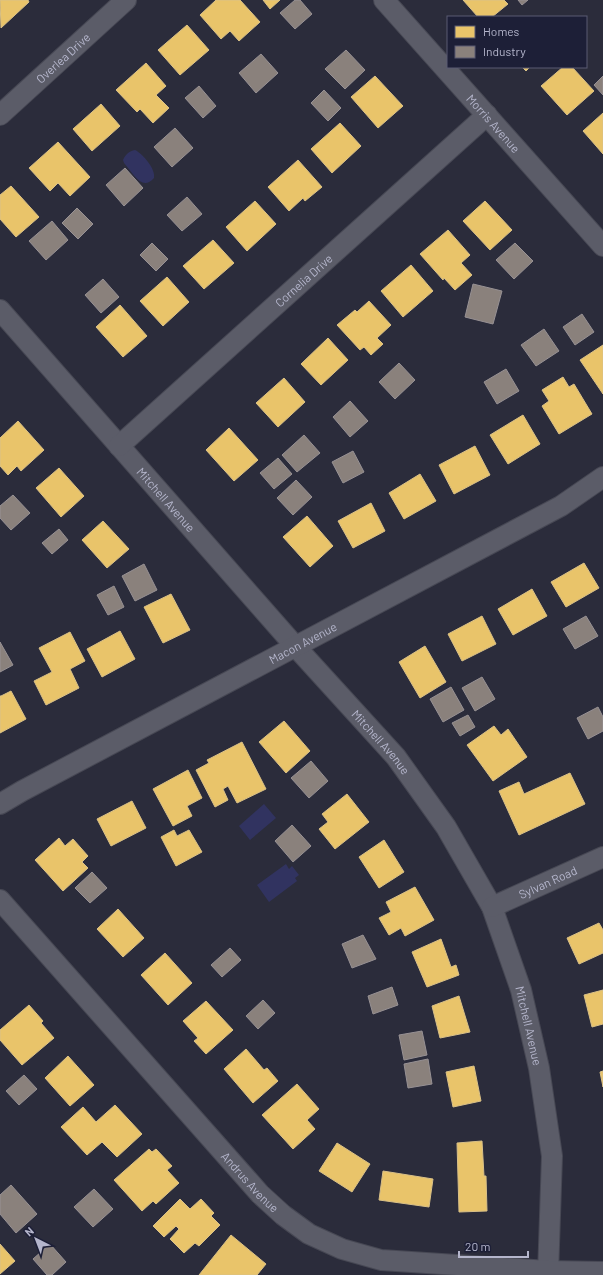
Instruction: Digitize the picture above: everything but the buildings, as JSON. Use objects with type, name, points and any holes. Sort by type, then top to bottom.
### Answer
[{"type":"street","name":"Overlea Drive","points":[[0,115],[126,0]]},
{"type":"street","name":"Morris Avenue","points":[[384,0],[602,244]]},
{"type":"street","name":"Cornelia Drive","points":[[119,446],[487,114]]},
{"type":"street","name":"Mitchell Avenue","points":[[0,310],[295,646],[396,757],[446,827],[492,907],[521,990],[539,1068],[552,1156],[548,1273]]},
{"type":"street","name":"Macon Avenue","points":[[0,804],[29,787],[560,506],[603,477]]},
{"type":"street","name":"Sylvan Road","points":[[492,907],[603,857]]},
{"type":"street","name":"Andrus Avenue","points":[[0,900],[260,1194],[283,1215],[309,1234],[342,1248],[381,1260],[548,1273],[603,1272]]},
{"type":"shaded area","points":[[135,150],[145,158],[153,170],[154,178],[150,182],[146,183],[138,180],[124,163],[123,160],[126,155]]},
{"type":"shaded area","points":[[264,804],[276,818],[250,840],[239,826]]},
{"type":"shaded area","points":[[286,864],[289,869],[292,866],[299,875],[295,878],[297,881],[269,902],[257,885]]}]
